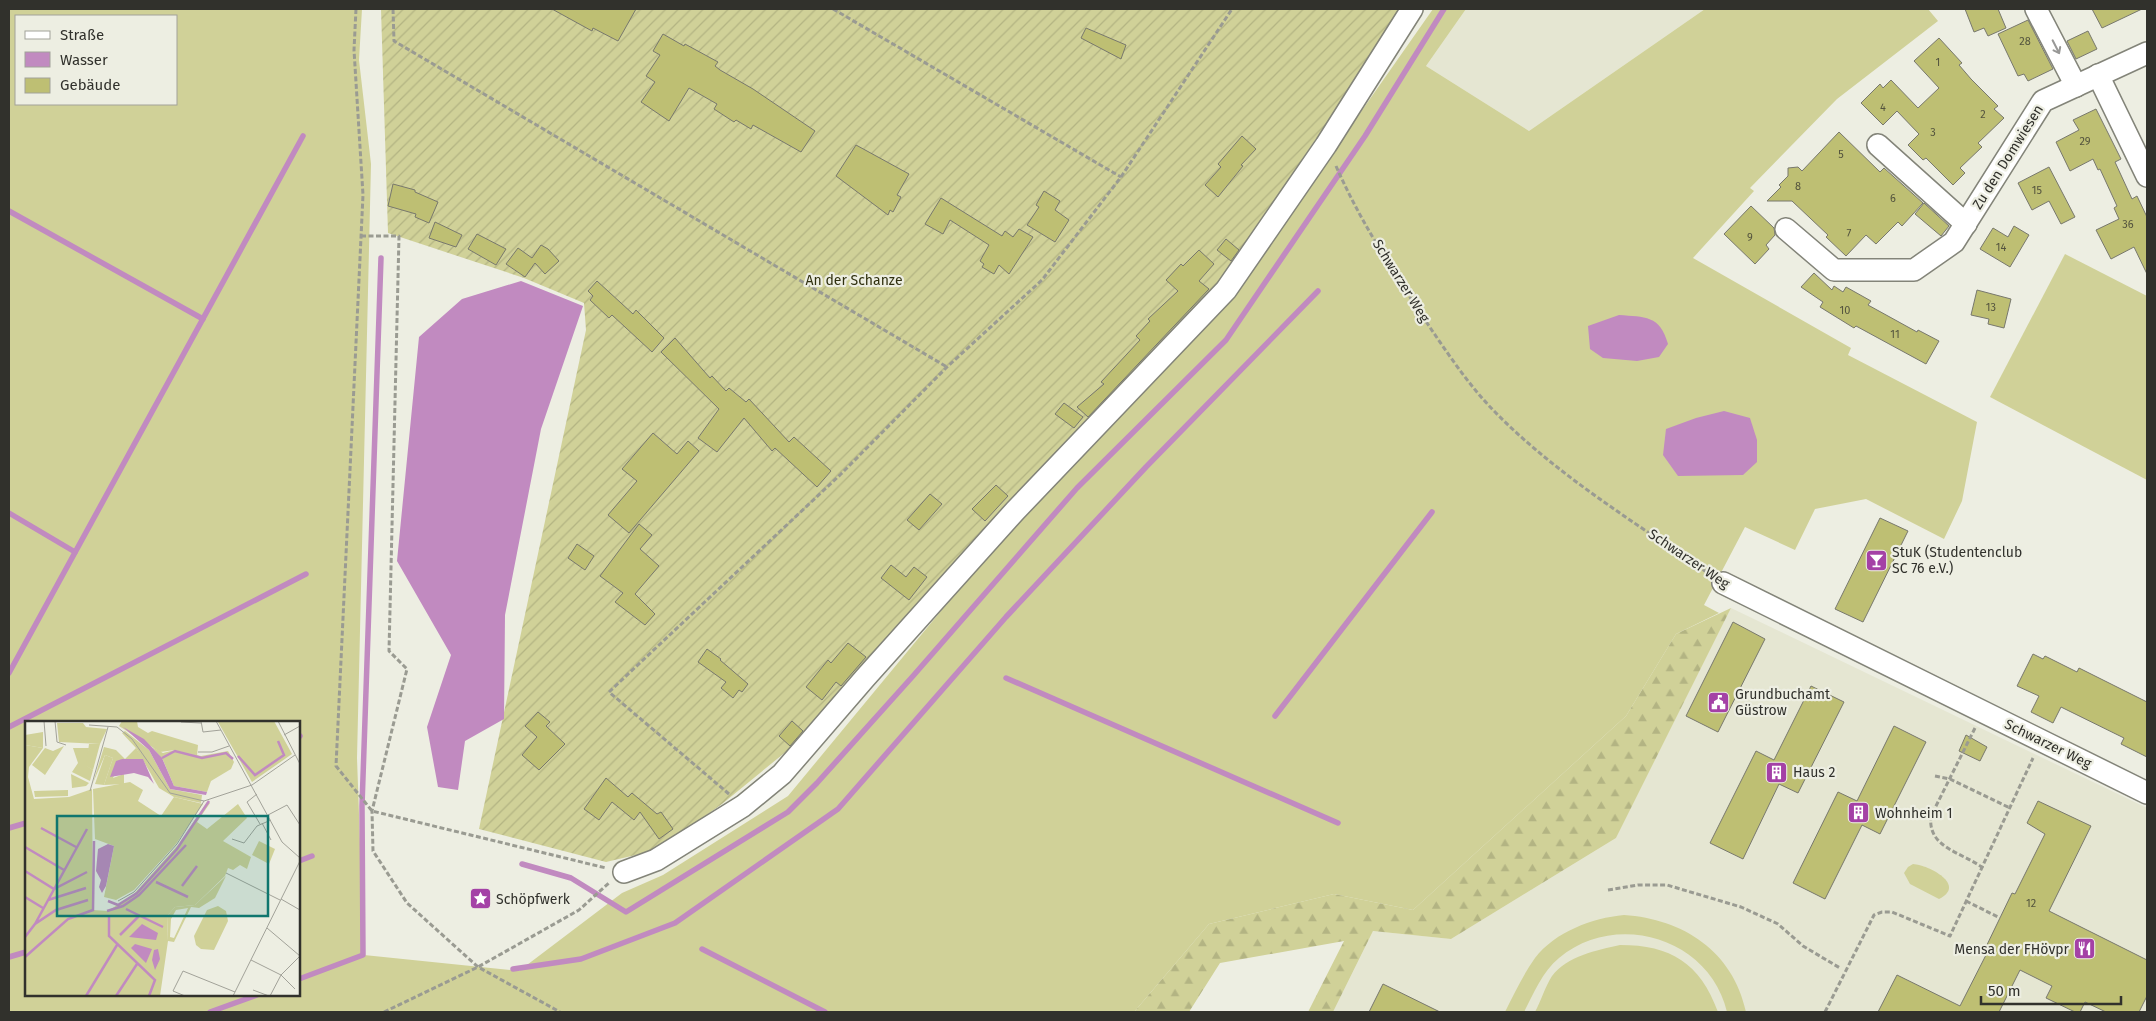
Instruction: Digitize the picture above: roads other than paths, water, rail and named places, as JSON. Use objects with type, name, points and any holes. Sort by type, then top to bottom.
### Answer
[{"type":"street","points":[[617,877],[656,860],[743,806],[782,774],[865,678],[1015,511],[1226,290],[1326,145],[1412,9]]},
{"type":"street","points":[[2036,9],[2076,86]]},
{"type":"street","name":"Zu den Domwiesen","points":[[1786,229],[1834,270],[1914,270],[1954,242],[2043,101],[2147,53]]},
{"type":"street","points":[[2098,75],[2147,176]]},
{"type":"street","points":[[1878,145],[1966,224]]},
{"type":"street","name":"Schwarzer Weg","points":[[1723,583],[2147,793]]},
{"type":"water","points":[[521,281],[583,306],[541,429],[505,615],[504,719],[465,741],[458,790],[438,787],[427,727],[451,655],[397,561],[419,337],[462,299]]},
{"type":"water","points":[[1619,315],[1644,317],[1650,319],[1661,328],[1668,344],[1659,357],[1637,361],[1603,358],[1590,349],[1588,326]]},
{"type":"water","points":[[1724,411],[1750,418],[1757,440],[1757,462],[1743,475],[1678,476],[1663,455],[1666,429],[1696,418]]},
{"type":"waterway","points":[[522,864],[571,878],[626,912],[788,812],[817,783],[913,676],[1077,488],[1226,340],[1365,136],[1444,9]]},
{"type":"waterway","points":[[9,673],[303,136]]},
{"type":"waterway","points":[[9,211],[203,319]]},
{"type":"waterway","points":[[300,979],[363,955],[362,806],[381,258]]},
{"type":"waterway","points":[[513,969],[581,959],[675,923],[838,809],[1006,617],[1146,467],[1318,291]]},
{"type":"waterway","points":[[1275,716],[1432,512]]},
{"type":"waterway","points":[[9,513],[75,552]]},
{"type":"waterway","points":[[9,727],[306,574]]},
{"type":"waterway","points":[[1006,678],[1338,823]]},
{"type":"waterway","points":[[9,828],[25,823]]},
{"type":"waterway","points":[[300,861],[312,856]]},
{"type":"waterway","points":[[702,949],[825,1012]]},
{"type":"waterway","points":[[9,957],[25,952]]},
{"type":"waterway","points":[[210,1012],[254,996]]},
{"type":"place","name":"StuK (Studentenclub SC 76 e.V.)","points":[[1876,560]]},
{"type":"place","name":"Grundbuchamt Güstrow","points":[[1719,702]]},
{"type":"place","name":"Haus 2","points":[[1777,772]]},
{"type":"place","name":"Wohnheim 1","points":[[1859,813]]},
{"type":"place","name":"Schöpfwerk","points":[[480,899]]},
{"type":"place","name":"Mensa der FHövpr","points":[[2085,949]]},
{"type":"park label","name":"An der Schanze","points":[[854,280]]}]
